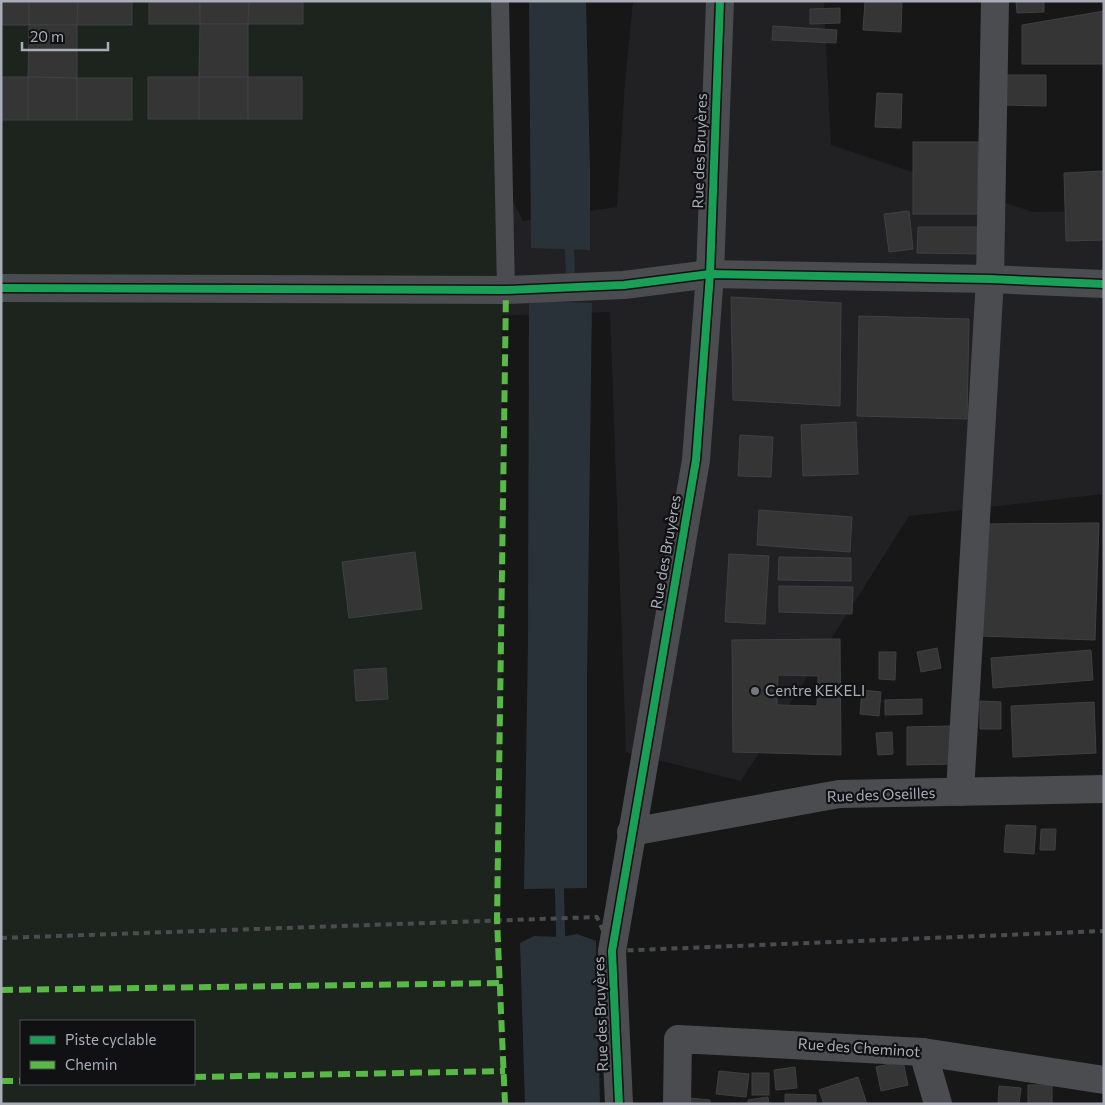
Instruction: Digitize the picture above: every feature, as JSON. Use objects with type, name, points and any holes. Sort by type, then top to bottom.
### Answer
[{"type":"street","name":"Rue des Bruyères","points":[[619,1104],[612,951],[696,460],[710,274],[720,1]]},
{"type":"street","points":[[960,792],[990,279],[995,1]]},
{"type":"street","points":[[1,288],[514,289],[624,284],[710,274],[990,279],[1104,284]]},
{"type":"street","name":"Rue des Oseilles","points":[[631,832],[839,794],[1104,789]]},
{"type":"street","name":"Rue des Cheminot","points":[[676,1104],[678,1039],[923,1052],[1104,1080]]},
{"type":"street","points":[[923,1052],[938,1104]]},
{"type":"lane","points":[[500,1],[514,289]]},
{"type":"shaded area","points":[[1,1],[502,1],[501,1104],[1,1104]]},
{"type":"shaded area","points":[[529,1],[586,1],[590,250],[531,248]]},
{"type":"shaded area","points":[[633,1],[824,1],[831,145],[1033,212],[1104,211],[1104,494],[909,516],[741,781],[626,752],[610,312],[125,328],[490,156],[523,221],[617,207],[625,82]]},
{"type":"shaded area","points":[[529,301],[592,303],[587,677],[587,888],[524,889],[528,645]]},
{"type":"shaded area","points":[[577,934],[596,941],[600,1104],[525,1104],[520,943],[534,936],[561,937]]},
{"type":"building","points":[[1,1],[29,1],[29,25],[1,25]]},
{"type":"building","points":[[29,1],[78,1],[77,25],[29,25]]},
{"type":"building","points":[[78,1],[132,1],[132,25],[77,25]]},
{"type":"building","points":[[149,1],[200,1],[200,24],[149,24]]},
{"type":"building","points":[[200,1],[249,1],[248,24],[200,24]]},
{"type":"building","points":[[249,1],[303,1],[303,24],[248,24]]},
{"type":"building","points":[[865,1],[902,1],[901,32],[863,30]]},
{"type":"building","points":[[1016,1],[1044,1],[1044,12],[1017,13]]},
{"type":"building","points":[[840,8],[840,23],[810,24],[810,9]]},
{"type":"building","points":[[1104,11],[1104,64],[1022,64],[1022,25]]},
{"type":"building","points":[[200,24],[248,24],[248,77],[199,77]]},
{"type":"building","points":[[29,25],[77,25],[77,78],[28,77]]},
{"type":"building","points":[[773,26],[837,30],[836,43],[772,40]]},
{"type":"building","points":[[1005,75],[1046,75],[1046,106],[1005,105]]},
{"type":"building","points":[[1,77],[28,77],[28,120],[1,120]]},
{"type":"building","points":[[28,77],[77,78],[77,120],[28,120]]},
{"type":"building","points":[[148,77],[199,77],[199,119],[148,119]]},
{"type":"building","points":[[199,77],[248,77],[248,119],[199,119]]},
{"type":"building","points":[[248,77],[302,77],[302,119],[248,119]]},
{"type":"building","points":[[77,78],[132,78],[132,120],[77,120]]},
{"type":"building","points":[[877,93],[902,94],[901,128],[875,127]]},
{"type":"building","points":[[913,142],[978,142],[978,214],[913,214]]},
{"type":"building","points":[[1104,171],[1104,240],[1066,241],[1064,173]]},
{"type":"building","points":[[909,211],[913,249],[889,252],[884,214]]},
{"type":"building","points":[[918,227],[982,227],[982,254],[917,253]]},
{"type":"building","points":[[731,297],[841,303],[840,406],[733,400]]},
{"type":"building","points":[[859,316],[969,319],[967,419],[857,416]]},
{"type":"building","points":[[856,422],[858,474],[803,476],[801,425]]},
{"type":"building","points":[[740,435],[773,437],[771,477],[738,476]]},
{"type":"building","points":[[759,510],[852,517],[850,552],[757,545]]},
{"type":"building","points":[[1099,523],[1095,640],[980,636],[984,524]]},
{"type":"building","points":[[415,552],[422,609],[349,618],[342,562]]},
{"type":"building","points":[[729,554],[769,556],[765,624],[725,622]]},
{"type":"building","points":[[779,557],[851,558],[851,581],[778,580]]},
{"type":"building","points":[[779,586],[853,587],[852,614],[779,612]]},
{"type":"building","name":"Centre KEKELI","points":[[840,639],[841,755],[733,752],[732,640]],"holes":[[[778,675],[818,676],[817,706],[777,705]]]},
{"type":"building","points":[[937,648],[941,668],[921,672],[917,652]]},
{"type":"building","points":[[1091,650],[1093,680],[993,688],[991,658]]},
{"type":"building","points":[[879,652],[896,652],[895,680],[879,679]]},
{"type":"building","points":[[386,668],[388,699],[356,701],[354,670]]},
{"type":"building","points":[[862,690],[881,692],[879,716],[860,714]]},
{"type":"building","points":[[922,699],[922,714],[885,715],[885,700]]},
{"type":"building","points":[[980,701],[1001,702],[1001,729],[980,729]]},
{"type":"building","points":[[1094,702],[1096,753],[1013,757],[1011,706]]},
{"type":"building","points":[[951,726],[953,764],[907,765],[907,727]]},
{"type":"building","points":[[892,732],[893,754],[878,755],[876,733]]},
{"type":"building","points":[[1006,825],[1036,826],[1034,854],[1004,852]]},
{"type":"building","points":[[1041,829],[1056,829],[1055,850],[1040,850]]},
{"type":"building","points":[[903,1061],[908,1085],[881,1091],[876,1067]]},
{"type":"building","points":[[795,1067],[797,1088],[776,1090],[774,1070]]},
{"type":"building","points":[[719,1071],[749,1074],[746,1097],[716,1094]]},
{"type":"building","points":[[752,1073],[769,1073],[769,1095],[752,1095]]},
{"type":"building","points":[[858,1077],[867,1104],[824,1104],[819,1090]]},
{"type":"building","points":[[1028,1085],[1052,1085],[1052,1104],[1028,1104]]},
{"type":"building","points":[[999,1086],[1021,1088],[1019,1104],[998,1104]]},
{"type":"building","points":[[785,1094],[816,1095],[816,1104],[785,1104]]},
{"type":"building","points":[[768,1097],[769,1104],[748,1104],[748,1100]]},
{"type":"building","points":[[690,1098],[710,1100],[710,1104],[690,1104]]},
{"type":"waterway","points":[[569,239],[571,286]]},
{"type":"waterway","points":[[559,876],[561,948]]},
{"type":"railway","points":[[1,938],[597,917],[612,951],[1104,931]]},
{"type":"marked path","points":[[505,1104],[497,920],[506,290]]},
{"type":"marked path","points":[[1,990],[500,983]]},
{"type":"marked path","points":[[195,1077],[505,1071]]},
{"type":"marked path","points":[[1,1081],[20,1081]]},
{"type":"cycle path","points":[[619,1104],[612,951],[696,460],[710,274],[720,1]]},
{"type":"cycle path","points":[[1,288],[506,290],[624,285],[710,274],[990,279],[1104,284]]},
{"type":"place","name":"Centre KEKELI","points":[[755,691]]}]
